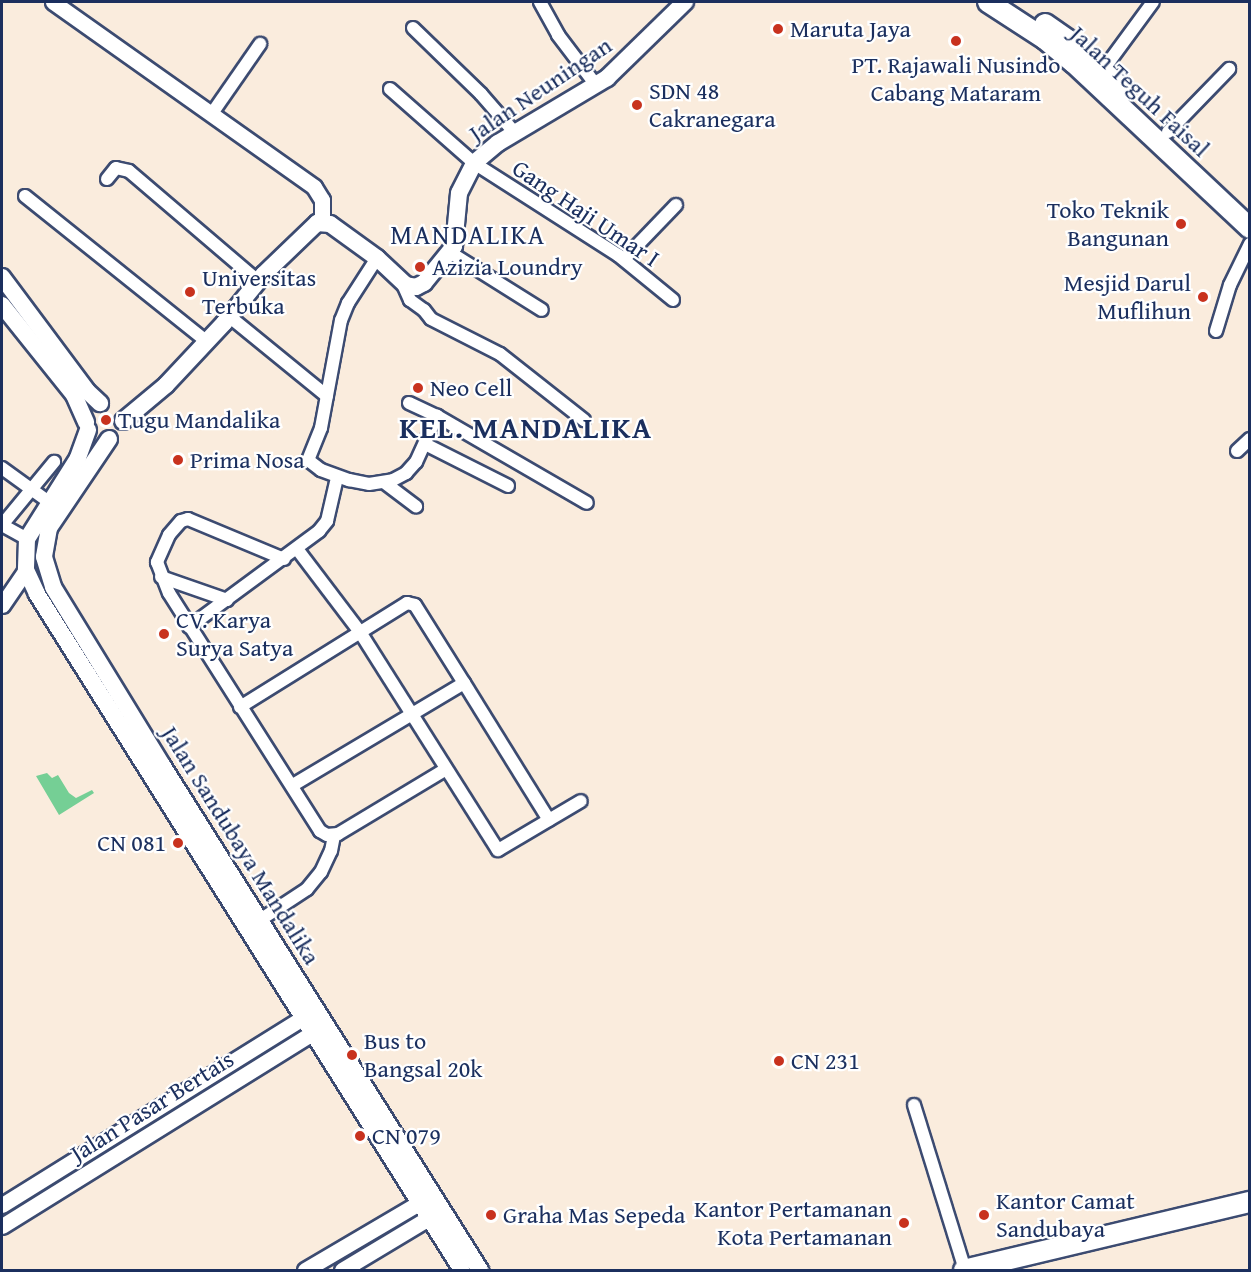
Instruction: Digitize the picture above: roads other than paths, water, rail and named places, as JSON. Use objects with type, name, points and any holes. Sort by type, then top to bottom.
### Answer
[{"type":"highway","name":"Jalan Teguh Faisal","points":[[988,2],[1045,39],[1074,63],[1250,228]]},
{"type":"highway","name":"Jalan Teguh Faisal","points":[[1013,2],[1068,40],[1103,70],[1250,211]]},
{"type":"highway","points":[[964,1270],[1250,1202]]},
{"type":"main road","name":"Jalan Neuningan","points":[[451,253],[457,237],[459,193],[474,163],[515,133],[596,85],[625,62],[685,2]]},
{"type":"main road","points":[[2,305],[74,395],[87,426],[101,440],[110,440],[117,436],[123,421],[166,385],[230,317],[258,281],[314,225],[321,222],[330,224],[377,258],[402,282],[412,287],[421,285],[451,253]]},
{"type":"main road","points":[[2,277],[87,391],[100,403],[116,406],[123,421]]},
{"type":"main road","points":[[79,647],[37,594],[26,570],[27,539],[78,458],[87,426],[87,414],[100,403]]},
{"type":"main road","name":"Jalan Sandubaya Mandalika","points":[[110,440],[54,519],[44,548],[45,566],[79,647],[155,770],[260,920],[311,1013],[436,1214],[480,1270]]},
{"type":"main road","points":[[155,770],[311,1013]]},
{"type":"main road","points":[[436,1214],[462,1270]]},
{"type":"street","points":[[53,2],[213,112],[256,147],[314,187],[322,200],[321,222]]},
{"type":"street","points":[[540,2],[558,35],[596,85]]},
{"type":"street","points":[[1103,70],[1153,2]]},
{"type":"street","points":[[413,28],[481,94],[515,133]]},
{"type":"street","points":[[213,112],[260,44]]},
{"type":"street","points":[[1168,132],[1229,69]]},
{"type":"street","name":"Gang Haji Umar I","points":[[390,89],[474,163],[624,259],[673,300]]},
{"type":"street","points":[[107,179],[116,168],[129,171],[258,281]]},
{"type":"street","points":[[25,196],[207,342]]},
{"type":"street","points":[[624,259],[676,205]]},
{"type":"street","points":[[1216,331],[1230,285],[1250,244]]},
{"type":"street","points":[[451,253],[542,310]]},
{"type":"street","points":[[377,258],[344,311],[321,428],[308,460],[321,470],[349,480],[369,484],[385,483],[400,477],[411,468],[437,416]]},
{"type":"street","points":[[402,282],[410,300],[425,310],[430,319],[500,354],[584,420]]},
{"type":"street","points":[[230,317],[327,396]]},
{"type":"street","points":[[409,403],[437,416],[587,503]]},
{"type":"street","points":[[1237,451],[1250,439]]},
{"type":"street","points":[[425,444],[508,486]]},
{"type":"street","points":[[27,539],[2,525],[27,487],[54,462]]},
{"type":"street","points":[[2,468],[49,502]]},
{"type":"street","points":[[189,627],[284,559],[327,521],[336,482]]},
{"type":"street","points":[[385,483],[416,506]]},
{"type":"street","points":[[284,559],[188,519],[174,527],[160,550],[157,562],[161,577],[189,627],[293,785],[320,831],[334,836]]},
{"type":"street","points":[[297,549],[360,632],[498,850],[581,801]]},
{"type":"street","points":[[2,605],[26,570]]},
{"type":"street","points":[[161,577],[227,600]]},
{"type":"street","points":[[240,707],[403,605],[413,604],[549,820]]},
{"type":"street","points":[[293,785],[464,683]]},
{"type":"street","points":[[260,920],[307,889],[321,872],[331,851],[334,836],[446,769]]},
{"type":"street","points":[[2,1205],[311,1013]]},
{"type":"street","name":"Jalan Pasar Bertais","points":[[2,1226],[320,1028]]},
{"type":"street","points":[[914,1105],[964,1270]]},
{"type":"street","points":[[305,1270],[426,1198]]},
{"type":"street","points":[[342,1270],[436,1214]]},
{"type":"place","name":"Maruta Jaya","points":[[778,29]]},
{"type":"place","name":"PT. Rajawali Nusindo Cabang Mataram","points":[[956,41]]},
{"type":"place","name":"SDN 48 Cakranegara","points":[[637,105]]},
{"type":"place","name":"Toko Teknik Bangunan","points":[[1181,224]]},
{"type":"place","name":"Azizia Loundry","points":[[420,267]]},
{"type":"place","name":"Universitas Terbuka","points":[[190,292]]},
{"type":"place","name":"Mesjid Darul Muflihun","points":[[1203,297]]},
{"type":"place","name":"Neo Cell","points":[[418,388]]},
{"type":"place","name":"Tugu Mandalika","points":[[106,420]]},
{"type":"place","name":"Prima Nosa","points":[[178,460]]},
{"type":"place","name":"CV. Karya Surya Satya","points":[[164,634]]},
{"type":"place","name":"CN 081","points":[[178,843]]},
{"type":"place","name":"Bus to Bangsal 20k","points":[[352,1055]]},
{"type":"place","name":"CN 231","points":[[779,1061]]},
{"type":"place","name":"CN 079","points":[[360,1136]]},
{"type":"place","name":"Graha Mas Sepeda","points":[[491,1215]]},
{"type":"place","name":"Kantor Camat Sandubaya","points":[[984,1215]]},
{"type":"place","name":"Kantor Pertamanan Kota Pertamanan","points":[[904,1223]]},
{"type":"district","name":"MANDALIKA","points":[[468,235]]},
{"type":"district","name":"KEL. MANDALIKA","points":[[526,427]]}]
